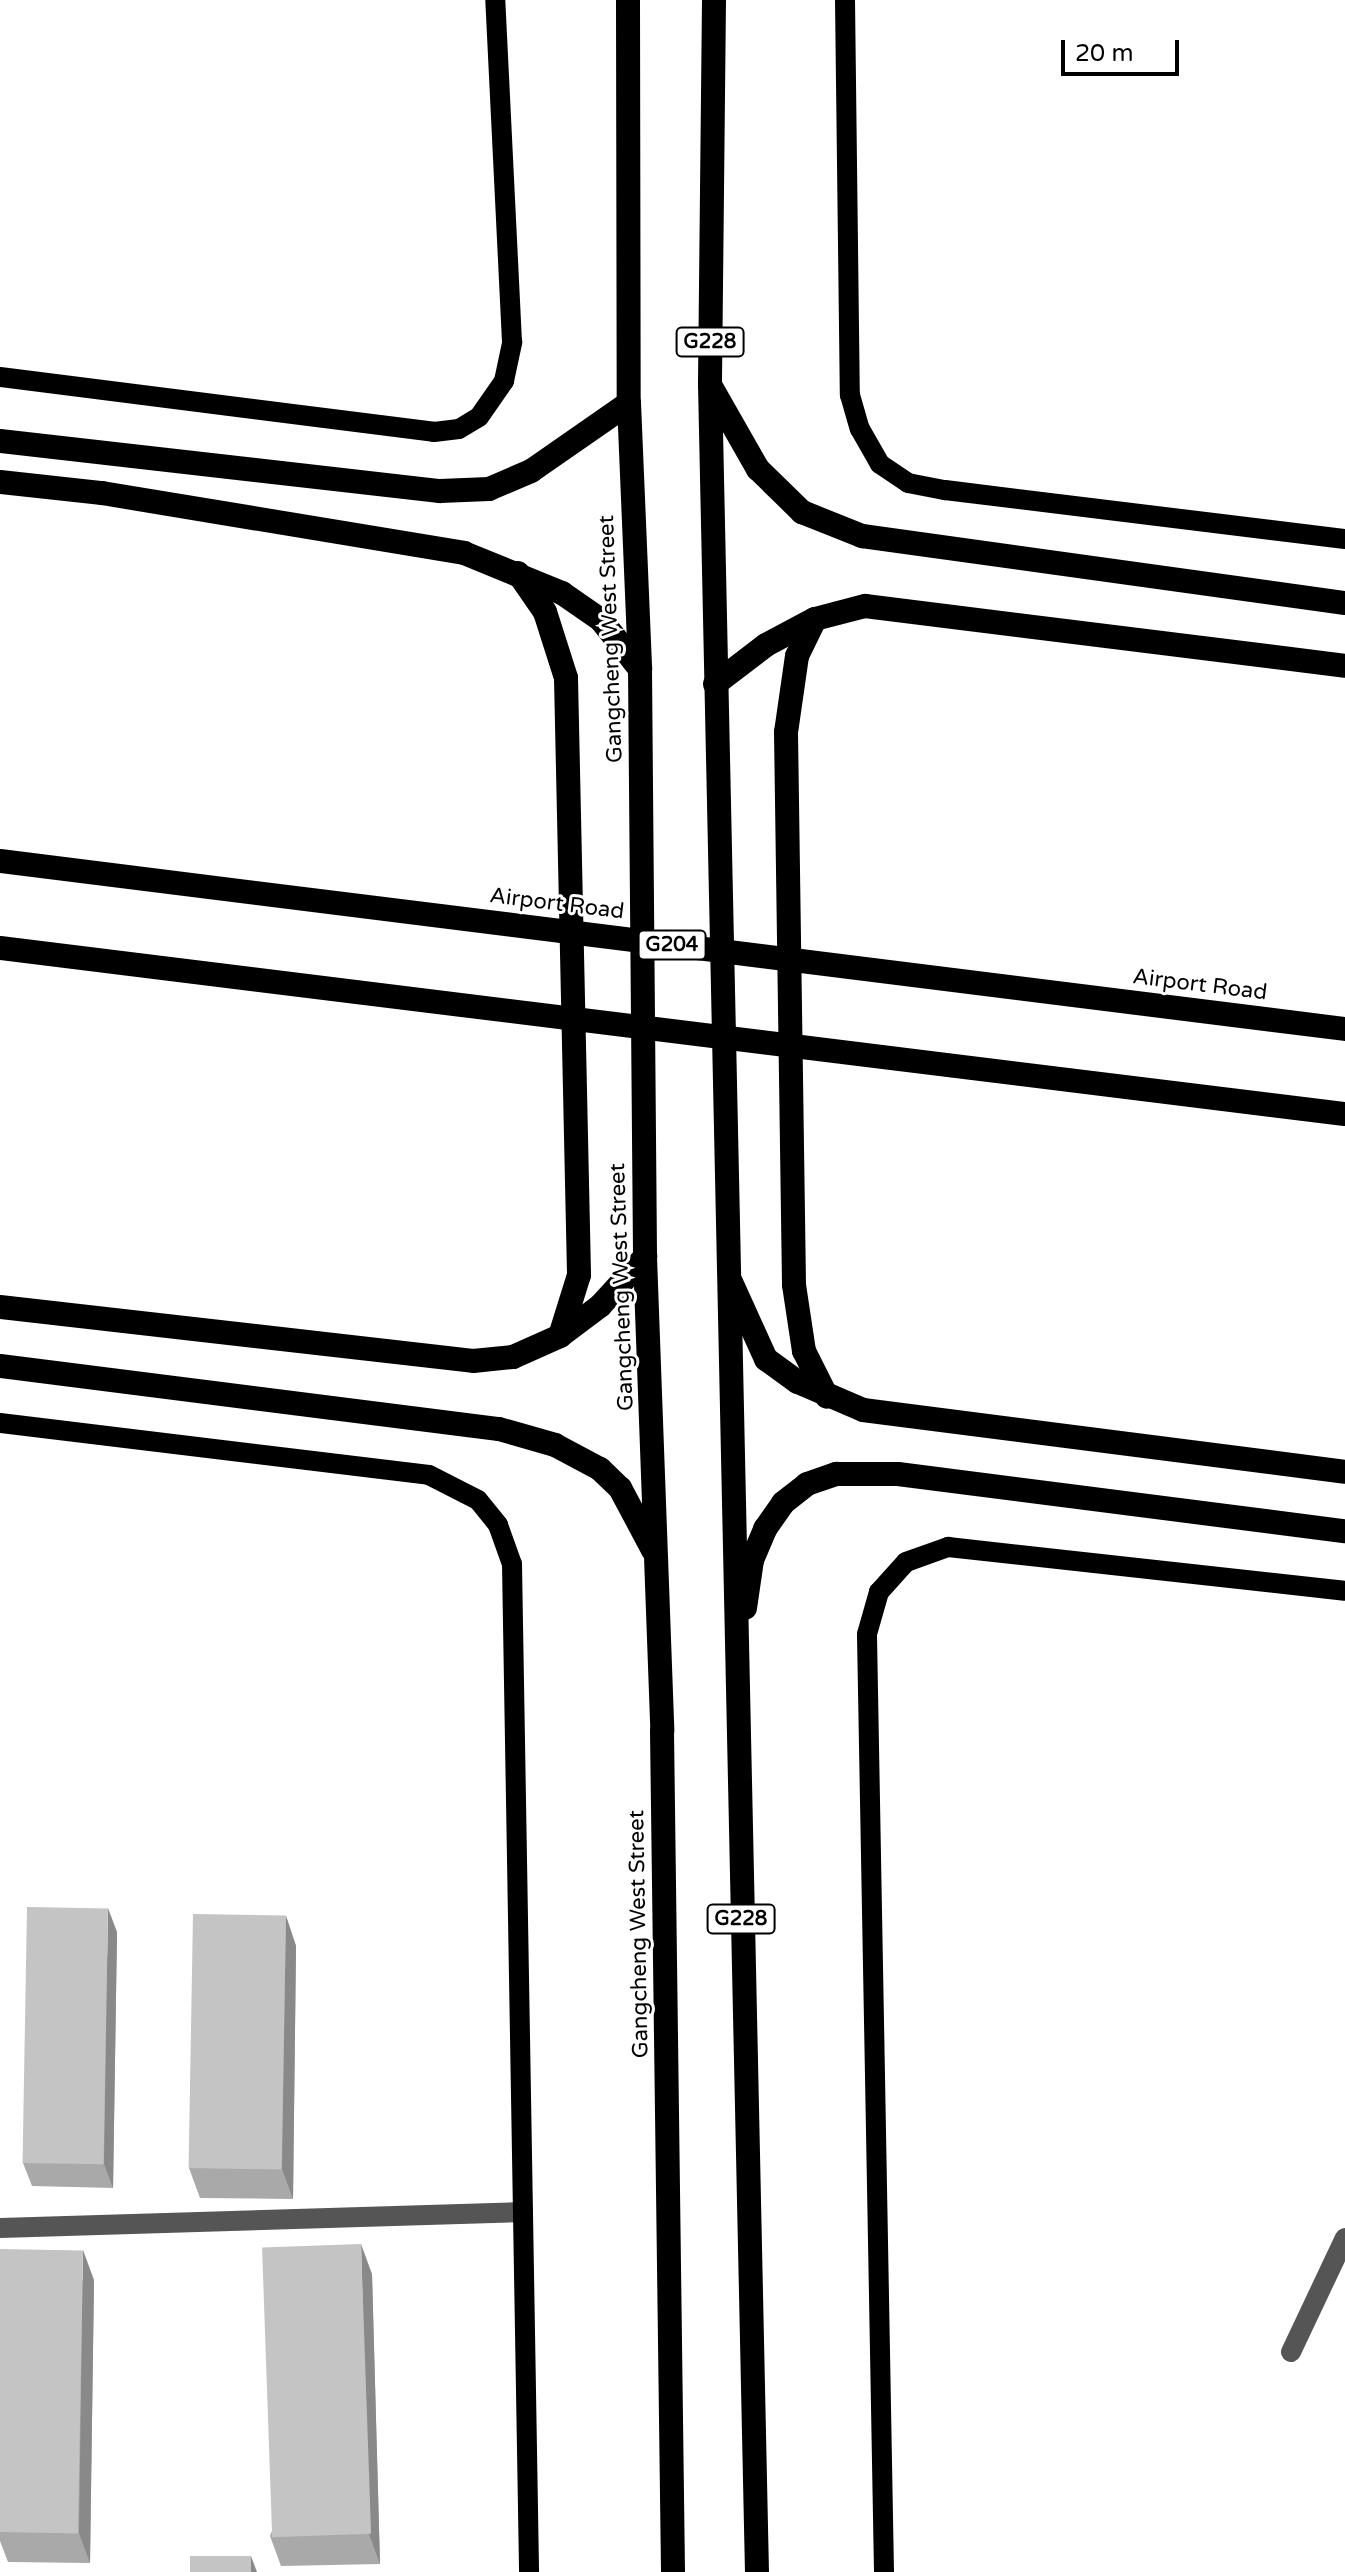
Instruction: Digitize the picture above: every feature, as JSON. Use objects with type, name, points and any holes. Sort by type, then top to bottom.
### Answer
[{"type":"highway","name":"Gangcheng West Street","points":[[628,0],[629,403],[640,669],[645,1257],[657,1559],[673,2572]]},
{"type":"highway","name":"G228","points":[[714,0],[710,384],[715,684],[725,1266],[757,2572]]},
{"type":"highway","points":[[710,384],[758,469],[802,512],[862,536],[1345,603]]},
{"type":"highway","points":[[0,441],[440,491],[489,489],[531,471],[629,403]]},
{"type":"highway","points":[[0,482],[102,493],[464,553],[562,593],[601,620],[640,669]]},
{"type":"highway","points":[[518,573],[545,612],[566,678],[579,1275],[560,1336]]},
{"type":"highway","points":[[715,684],[766,645],[815,619],[865,606],[1345,666]]},
{"type":"highway","points":[[815,619],[797,656],[786,732],[794,1285],[804,1351],[827,1397]]},
{"type":"highway","name":"Airport Road","points":[[0,861],[1345,1029]]},
{"type":"highway","points":[[0,948],[1345,1114]]},
{"type":"highway","points":[[0,1307],[473,1361],[513,1357],[560,1336],[600,1306],[645,1257]]},
{"type":"highway","points":[[725,1266],[766,1359],[827,1397],[910,1418],[1345,1472]]},
{"type":"highway","points":[[0,1366],[499,1429],[555,1445],[600,1469],[620,1488],[657,1559]]},
{"type":"highway","points":[[737,1738],[752,1560],[783,1503],[807,1484],[836,1474],[898,1474],[1345,1531]]},
{"type":"main road","points":[[0,377],[434,432],[459,429],[479,417],[504,381],[512,342],[495,0]]},
{"type":"main road","points":[[845,0],[850,395],[860,429],[880,464],[908,483],[945,490],[1345,539]]},
{"type":"main road","points":[[0,1423],[429,1475],[478,1500],[498,1525],[512,1564],[529,2572]]},
{"type":"main road","points":[[884,2572],[867,1634],[879,1592],[906,1562],[948,1547],[1345,1591]]},
{"type":"street","points":[[0,2228],[523,2212]]},
{"type":"street","points":[[1291,2352],[1345,2238]]},
{"type":"building","points":[[27,1907],[108,1908],[104,2164],[23,2163]]},
{"type":"building","points":[[193,1914],[286,1916],[282,2170],[189,2168]]},
{"type":"building","points":[[361,2244],[371,2534],[272,2537],[262,2247]]},
{"type":"building","points":[[0,2249],[83,2250],[78,2533],[0,2532]]},
{"type":"building","points":[[190,2556],[251,2556],[251,2572],[190,2572]]}]
